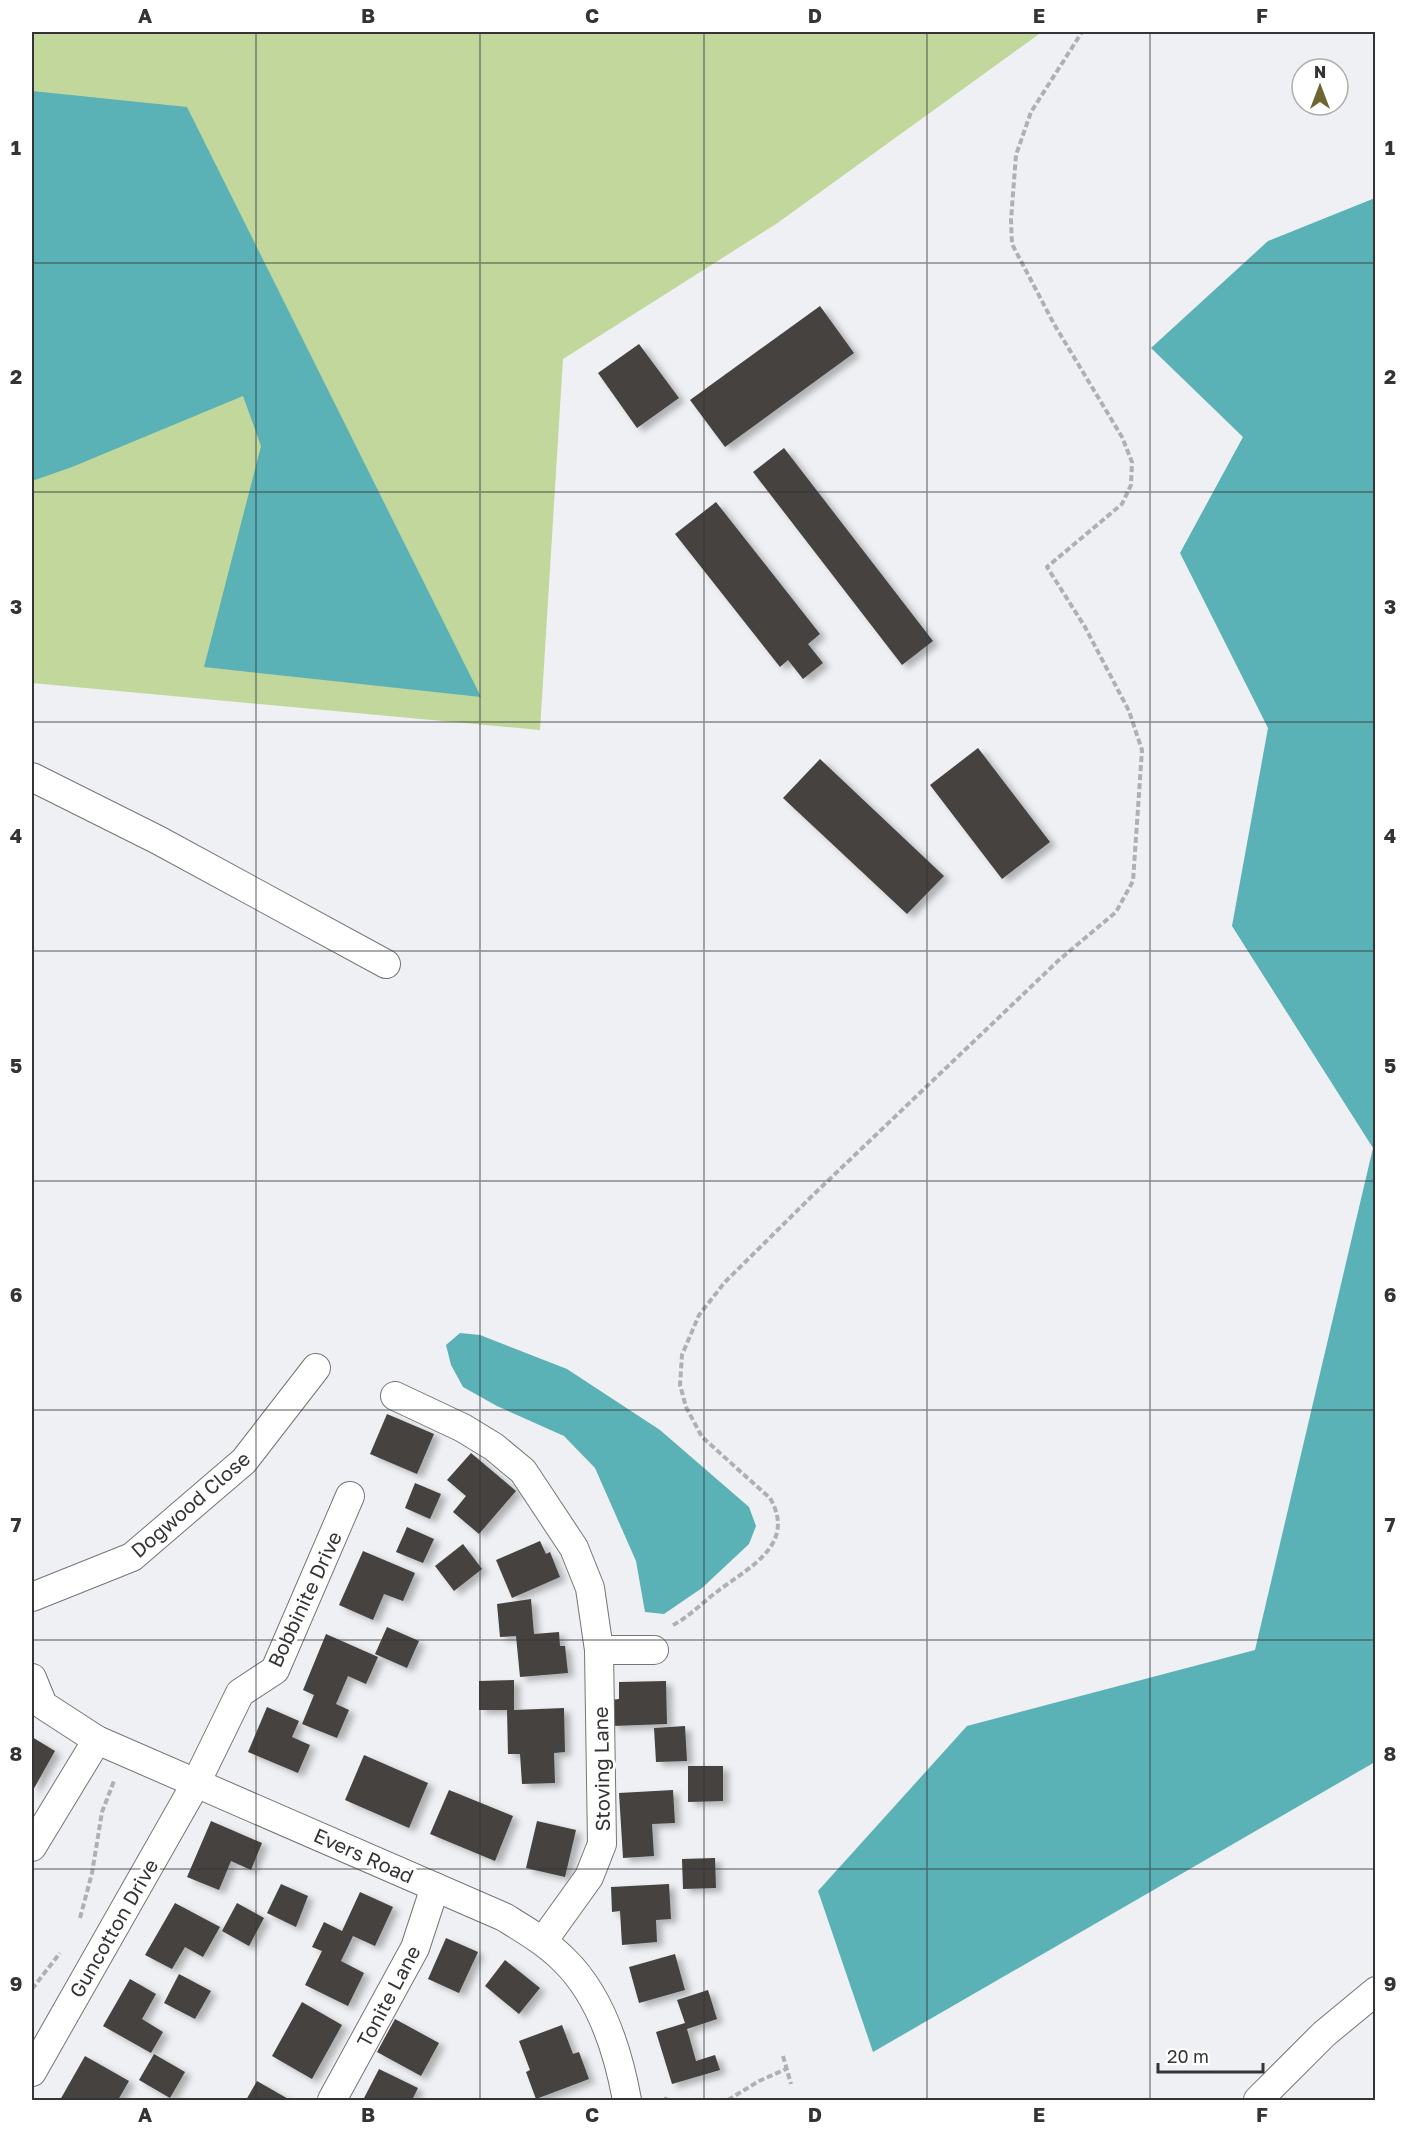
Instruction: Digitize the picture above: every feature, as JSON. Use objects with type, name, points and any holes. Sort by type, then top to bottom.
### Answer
[{"type":"street","points":[[32,777],[158,840],[386,964]]},
{"type":"street","name":"Dogwood Close","points":[[32,1597],[132,1557],[244,1461],[316,1368]]},
{"type":"street","name":"Stoving Lane","points":[[395,1396],[464,1428],[494,1447],[523,1471],[574,1548],[590,1588],[599,1650],[602,1844],[589,1877],[543,1941]]},
{"type":"street","name":"Bobbinite Drive","points":[[195,1785],[240,1693],[275,1670],[350,1496]]},
{"type":"street","points":[[599,1650],[654,1650]]},
{"type":"street","name":"Evers Road","points":[[32,1678],[43,1705],[97,1740],[195,1785],[238,1801],[504,1917],[543,1941],[566,1961],[590,1994],[606,2024],[619,2056],[627,2100]]},
{"type":"street","points":[[32,1847],[97,1740]]},
{"type":"street","name":"Guncotton Drive","points":[[32,2072],[195,1785]]},
{"type":"street","name":"Tonite Lane","points":[[332,2100],[416,1948],[435,1887]]},
{"type":"street","points":[[1258,2100],[1324,2034],[1376,1991]]},
{"type":"path","points":[[654,1650],[656,1632],[679,1622],[760,1561],[775,1542],[779,1526],[777,1510],[771,1498],[702,1437],[686,1407],[680,1385],[682,1355],[699,1315],[725,1282],[813,1195],[1059,960],[1116,912],[1133,881],[1142,750],[1130,711],[1080,619],[1047,567],[1122,504],[1131,485],[1132,462],[1111,415],[1054,324],[1012,244],[1011,220],[1016,155],[1031,112],[1082,32]]},
{"type":"path","points":[[75,1927],[92,1873],[102,1812],[116,1775]]},
{"type":"path","points":[[32,1989],[65,1947]]},
{"type":"path","points":[[783,2056],[791,2084]]},
{"type":"path","points":[[728,2100],[759,2081],[786,2069]]},
{"type":"green space","points":[[32,32],[1042,32],[776,224],[563,359],[540,730],[32,683]]},
{"type":"water","points":[[32,91],[187,107],[481,697],[204,667],[261,446],[243,396],[72,467],[32,481]]},
{"type":"water","points":[[1375,198],[1375,1762],[873,2052],[818,1891],[967,1726],[1255,1650],[1373,1148],[1232,926],[1268,728],[1180,553],[1243,437],[1151,348],[1268,241]]},
{"type":"water","points":[[460,1333],[480,1335],[567,1369],[660,1430],[749,1507],[756,1526],[749,1544],[702,1588],[664,1614],[645,1612],[636,1561],[595,1468],[564,1436],[497,1406],[463,1387],[451,1365],[446,1345]]},
{"type":"building","points":[[820,306],[854,353],[725,447],[690,400]]},
{"type":"building","points":[[639,344],[679,398],[637,428],[598,373]]},
{"type":"building","points":[[784,448],[933,641],[902,665],[753,472]]},
{"type":"building","points":[[716,502],[820,634],[808,644],[823,663],[803,679],[788,660],[780,667],[675,534]]},
{"type":"building","points":[[978,748],[1050,842],[1002,879],[930,785]]},
{"type":"building","points":[[820,759],[944,876],[907,914],[783,798]]},
{"type":"building","points":[[387,1414],[434,1434],[417,1474],[370,1454]]},
{"type":"building","points":[[471,1453],[516,1491],[479,1534],[453,1512],[466,1496],[447,1480]]},
{"type":"building","points":[[415,1483],[441,1494],[430,1519],[405,1508]]},
{"type":"building","points":[[407,1527],[434,1539],[423,1563],[396,1552]]},
{"type":"building","points":[[540,1541],[546,1554],[550,1552],[560,1577],[512,1598],[496,1560]]},
{"type":"building","points":[[463,1544],[482,1569],[454,1591],[435,1566]]},
{"type":"building","points":[[363,1551],[415,1573],[403,1601],[384,1594],[373,1620],[339,1605]]},
{"type":"building","points":[[531,1599],[534,1634],[559,1632],[560,1646],[565,1646],[568,1673],[520,1677],[516,1636],[500,1637],[497,1604]]},
{"type":"building","points":[[387,1627],[419,1641],[407,1668],[375,1654]]},
{"type":"building","points":[[326,1634],[378,1657],[366,1684],[348,1676],[336,1704],[349,1710],[337,1738],[302,1724],[314,1695],[303,1690]]},
{"type":"building","points":[[514,1680],[514,1710],[564,1708],[565,1752],[554,1753],[555,1783],[522,1784],[520,1754],[508,1754],[507,1710],[479,1710],[479,1681]]},
{"type":"building","points":[[666,1681],[667,1724],[612,1726],[611,1700],[619,1699],[619,1682]]},
{"type":"building","points":[[267,1707],[299,1721],[292,1737],[310,1745],[298,1773],[248,1752]]},
{"type":"building","points":[[685,1726],[687,1761],[656,1762],[654,1728]]},
{"type":"building","points":[[32,1737],[55,1751],[32,1792]]},
{"type":"building","points":[[364,1755],[428,1783],[409,1828],[345,1800]]},
{"type":"building","points":[[688,1766],[723,1766],[723,1801],[688,1802]]},
{"type":"building","points":[[449,1790],[513,1816],[495,1861],[430,1834]]},
{"type":"building","points":[[673,1790],[675,1823],[652,1824],[654,1856],[623,1858],[619,1793]]},
{"type":"building","points":[[211,1821],[262,1843],[251,1870],[231,1861],[219,1890],[187,1877]]},
{"type":"building","points":[[537,1821],[576,1830],[565,1877],[526,1868]]},
{"type":"building","points":[[715,1858],[716,1888],[683,1889],[682,1859]]},
{"type":"building","points":[[281,1884],[308,1896],[296,1927],[267,1913]]},
{"type":"building","points":[[669,1884],[671,1919],[656,1920],[657,1942],[622,1945],[620,1911],[612,1912],[611,1887]]},
{"type":"building","points":[[360,1892],[393,1907],[375,1946],[353,1936],[341,1961],[364,1973],[348,2006],[305,1985],[322,1951],[312,1947],[324,1922],[342,1931]]},
{"type":"building","points":[[175,1903],[220,1927],[203,1957],[185,1947],[172,1969],[145,1955]]},
{"type":"building","points":[[237,1903],[264,1918],[249,1946],[222,1931]]},
{"type":"building","points":[[446,1938],[478,1952],[459,1993],[428,1979]]},
{"type":"building","points":[[675,1954],[685,1990],[639,2003],[629,1967]]},
{"type":"building","points":[[505,1960],[540,1988],[519,2014],[485,1986]]},
{"type":"building","points":[[179,1974],[211,1991],[195,2019],[164,2003]]},
{"type":"building","points":[[130,1979],[156,1994],[142,2019],[163,2032],[151,2053],[103,2026]]},
{"type":"building","points":[[708,1990],[717,2019],[687,2029],[696,2061],[715,2055],[720,2070],[672,2084],[656,2032],[685,2023],[677,2000]]},
{"type":"building","points":[[302,2002],[342,2025],[312,2079],[272,2056]]},
{"type":"building","points":[[395,2019],[439,2043],[421,2076],[377,2052]]},
{"type":"building","points":[[562,2025],[573,2054],[579,2052],[589,2079],[536,2099],[526,2072],[530,2070],[519,2041]]},
{"type":"building","points":[[154,2054],[185,2072],[170,2098],[139,2080]]},
{"type":"building","points":[[85,2056],[129,2081],[118,2100],[60,2100]]},
{"type":"building","points":[[379,2069],[418,2088],[412,2100],[363,2100]]},
{"type":"building","points":[[257,2081],[290,2100],[246,2100]]}]
